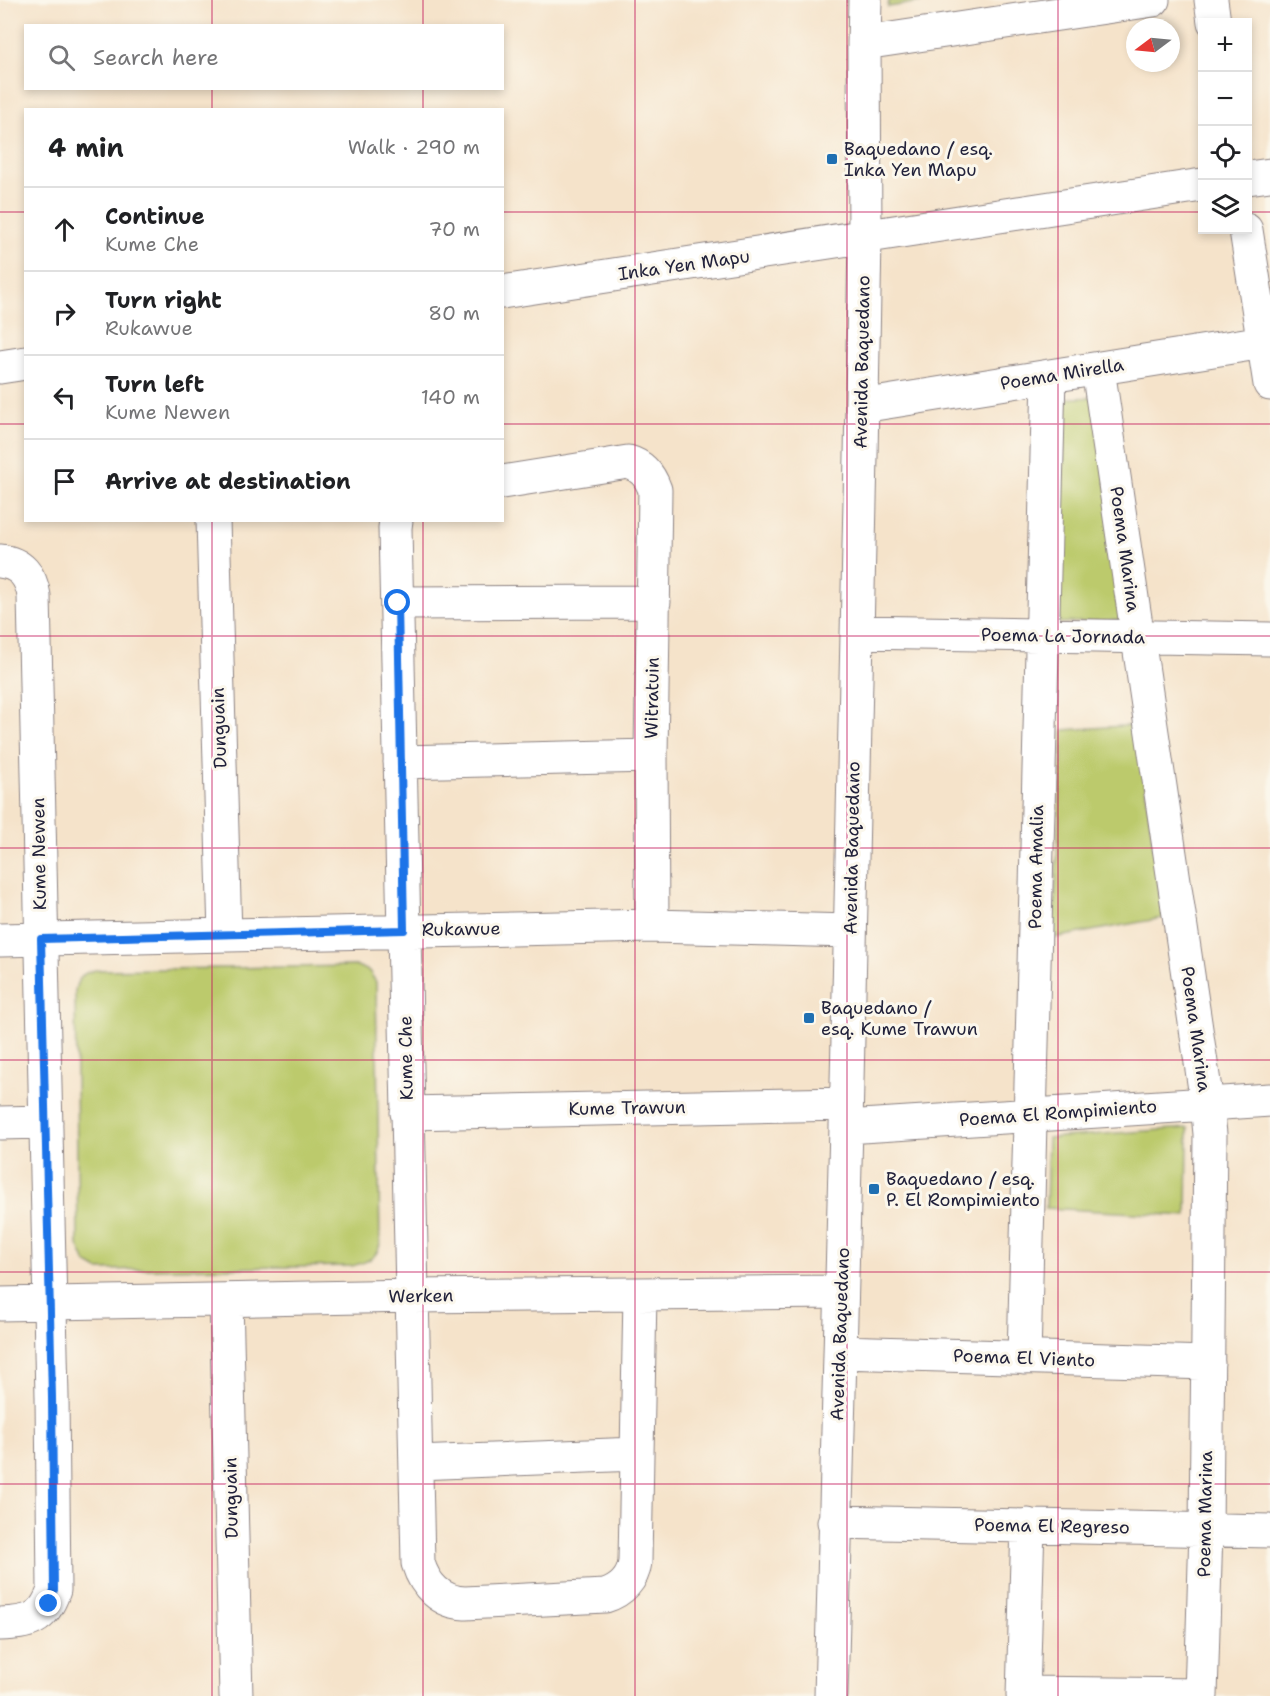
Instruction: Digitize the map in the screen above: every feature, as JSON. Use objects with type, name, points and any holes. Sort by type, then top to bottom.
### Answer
[{"type":"street","name":"Avenida Baquedano","points":[[831,1696],[862,406],[866,0]]},
{"type":"street","points":[[864,43],[1099,4],[1153,0]]},
{"type":"street","points":[[1210,0],[1213,18]]},
{"type":"street","points":[[1252,177],[1270,175]]},
{"type":"street","name":"Inka Yen Mapu","points":[[504,292],[1198,186]]},
{"type":"street","points":[[1247,234],[1267,341],[1270,384]]},
{"type":"street","name":"Poema Mirella","points":[[862,406],[1267,341]]},
{"type":"street","points":[[0,367],[24,363]]},
{"type":"street","name":"Poema Marina","points":[[1098,369],[1210,1134],[1206,1530],[1201,1696]]},
{"type":"street","name":"Poema Amalia","points":[[1024,1358],[1049,376]]},
{"type":"street","name":"Witratuin","points":[[504,482],[619,462],[634,463],[646,472],[655,490],[651,756],[652,926]]},
{"type":"street","name":"Dunguain","points":[[213,522],[225,935]]},
{"type":"street","name":"Kume Che","points":[[396,522],[418,1563],[423,1576],[445,1599],[465,1603],[605,1596],[619,1590],[634,1568],[636,1454]]},
{"type":"street","name":"Kume Newen","points":[[0,1624],[29,1621],[44,1610],[54,1590],[34,596],[30,579],[10,564]]},
{"type":"street","points":[[398,603],[654,602]]},
{"type":"street","name":"Poema La Jornada","points":[[857,632],[1270,639]]},
{"type":"street","points":[[400,762],[651,756]]},
{"type":"street","name":"Rukawue","points":[[0,940],[652,926],[850,931]]},
{"type":"street","name":"Poema El Rompimiento","points":[[846,1115],[1030,1114],[1270,1100]]},
{"type":"street","name":"Kume Trawun","points":[[407,1113],[846,1115]]},
{"type":"street","points":[[0,1123],[46,1122]]},
{"type":"street","name":"Werken","points":[[0,1304],[412,1296],[841,1292]]},
{"type":"street","points":[[417,1463],[636,1454],[640,1294]]},
{"type":"street","name":"Dunguain","points":[[226,1300],[236,1696]]},
{"type":"street","name":"Poema El Viento","points":[[840,1352],[1208,1363]]},
{"type":"street","name":"Poema El Regreso","points":[[834,1522],[1270,1532]]},
{"type":"street","points":[[1028,1525],[1023,1694],[1201,1696]]},
{"type":"green space","points":[[889,0],[932,0],[888,7]]},
{"type":"green space","points":[[1095,397],[1124,620],[1059,623],[1059,399]]},
{"type":"green space","points":[[1137,725],[1163,918],[1053,938],[1063,730]]},
{"type":"green space","points":[[357,966],[369,971],[376,982],[380,1244],[374,1256],[352,1266],[98,1270],[86,1263],[78,1245],[75,991],[77,982],[82,976],[97,970]]},
{"type":"green space","points":[[1188,1128],[1187,1216],[1046,1208],[1048,1138]]},
{"type":"place","name":"Baquedano / esq. Inka Yen Mapu","points":[[832,159]]},
{"type":"place","name":"Baquedano / esq. Kume Trawun","points":[[809,1018]]},
{"type":"place","name":"Baquedano / esq. P. El Rompimiento","points":[[874,1189]]},
{"type":"route","points":[[49,1604],[54,1590],[52,1397],[41,939],[404,930],[398,603]]}]
